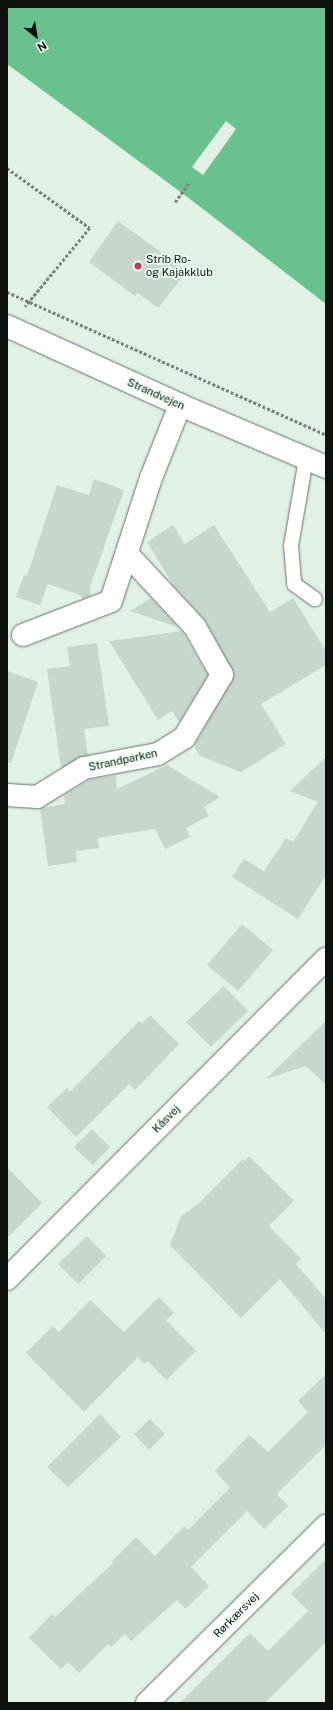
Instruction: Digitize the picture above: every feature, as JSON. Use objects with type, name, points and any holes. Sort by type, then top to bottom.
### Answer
[{"type":"street","name":"Strandvejen","points":[[7,326],[180,406],[326,467]]},
{"type":"street","points":[[22,635],[112,601],[128,556],[151,478],[180,406]]},
{"type":"street","name":"Strandparken","points":[[7,795],[37,797],[84,768],[158,754],[184,738],[222,675],[195,627],[128,556]]},
{"type":"street","name":"Kåsvej","points":[[7,1279],[326,959]]},
{"type":"street","name":"Rørkærsvej","points":[[147,1703],[326,1526]]},
{"type":"lane","points":[[306,459],[292,554],[294,584],[315,599]]},
{"type":"path","points":[[7,168],[90,228],[27,302]]},
{"type":"path","points":[[176,202],[188,183]]},
{"type":"path","points":[[7,292],[326,435]]},
{"type":"shaded area","points":[[7,7],[326,7],[326,304],[190,199],[7,64]]},
{"type":"pier","points":[[226,121],[236,129],[203,175],[192,167]]},
{"type":"building","name":"Strib Ro- og Kajakklub","points":[[118,221],[187,271],[158,308],[138,293],[135,296],[89,262]]},
{"type":"building","points":[[94,479],[124,490],[90,587],[91,595],[83,599],[80,595],[48,584],[40,605],[16,597],[24,575],[27,576],[57,485],[89,495]]},
{"type":"building","points":[[173,525],[185,544],[214,525],[270,612],[293,598],[326,651],[326,665],[261,704],[286,744],[241,772],[200,756],[194,746],[234,675],[206,621],[173,585],[147,542]]},
{"type":"building","points":[[151,598],[178,627],[130,611]]},
{"type":"building","points":[[182,631],[208,675],[179,722],[172,711],[158,720],[109,641]]},
{"type":"building","points":[[97,643],[109,726],[84,729],[88,755],[61,768],[47,669],[70,666],[67,647]]},
{"type":"building","points":[[7,671],[38,682],[11,763],[7,762]]},
{"type":"building","points":[[326,757],[326,875],[298,919],[232,877],[244,859],[264,871],[286,838],[293,842],[318,802],[290,791]]},
{"type":"building","points":[[167,765],[220,797],[204,807],[209,816],[186,828],[190,837],[165,849],[155,829],[98,838],[99,848],[76,851],[77,862],[48,866],[40,808],[65,804],[64,795],[89,780],[116,775],[117,789]]},
{"type":"building","points":[[242,924],[273,950],[238,991],[207,965]]},
{"type":"building","points":[[224,986],[248,1011],[211,1047],[186,1022]]},
{"type":"building","points":[[150,1015],[179,1044],[135,1090],[129,1084],[76,1137],[47,1107],[67,1088],[70,1092],[139,1021],[142,1023]]},
{"type":"building","points":[[326,1021],[326,1085],[306,1066],[266,1079]]},
{"type":"building","points":[[92,1129],[110,1147],[93,1165],[74,1147]]},
{"type":"building","points":[[249,1156],[294,1201],[269,1226],[301,1259],[296,1264],[326,1299],[326,1334],[280,1279],[241,1318],[170,1245],[181,1216],[198,1204],[243,1159],[245,1161]]},
{"type":"building","points":[[7,1167],[42,1203],[7,1238]]},
{"type":"building","points":[[87,1236],[106,1256],[78,1284],[58,1264]]},
{"type":"building","points":[[159,1297],[174,1313],[166,1320],[196,1351],[166,1380],[148,1361],[144,1364],[138,1357],[84,1412],[26,1353],[53,1326],[59,1332],[90,1300],[124,1332]]},
{"type":"building","points":[[326,1374],[326,1445],[277,1494],[288,1506],[264,1529],[247,1511],[191,1567],[209,1586],[186,1609],[177,1600],[131,1641],[125,1634],[111,1647],[108,1644],[79,1673],[68,1662],[61,1669],[29,1638],[52,1614],[55,1617],[113,1563],[112,1561],[136,1537],[155,1556],[184,1526],[188,1530],[230,1488],[215,1471],[249,1435],[268,1452],[308,1412],[298,1401]]},
{"type":"building","points":[[100,1414],[121,1437],[68,1487],[47,1467]]},
{"type":"building","points":[[150,1419],[165,1434],[149,1450],[134,1434]]},
{"type":"building","points":[[326,1559],[326,1642],[265,1703],[180,1703],[250,1633],[268,1651],[308,1611],[317,1619],[291,1594]]},
{"type":"place","name":"Strib Ro- og Kajakklub","points":[[138,266]]}]
